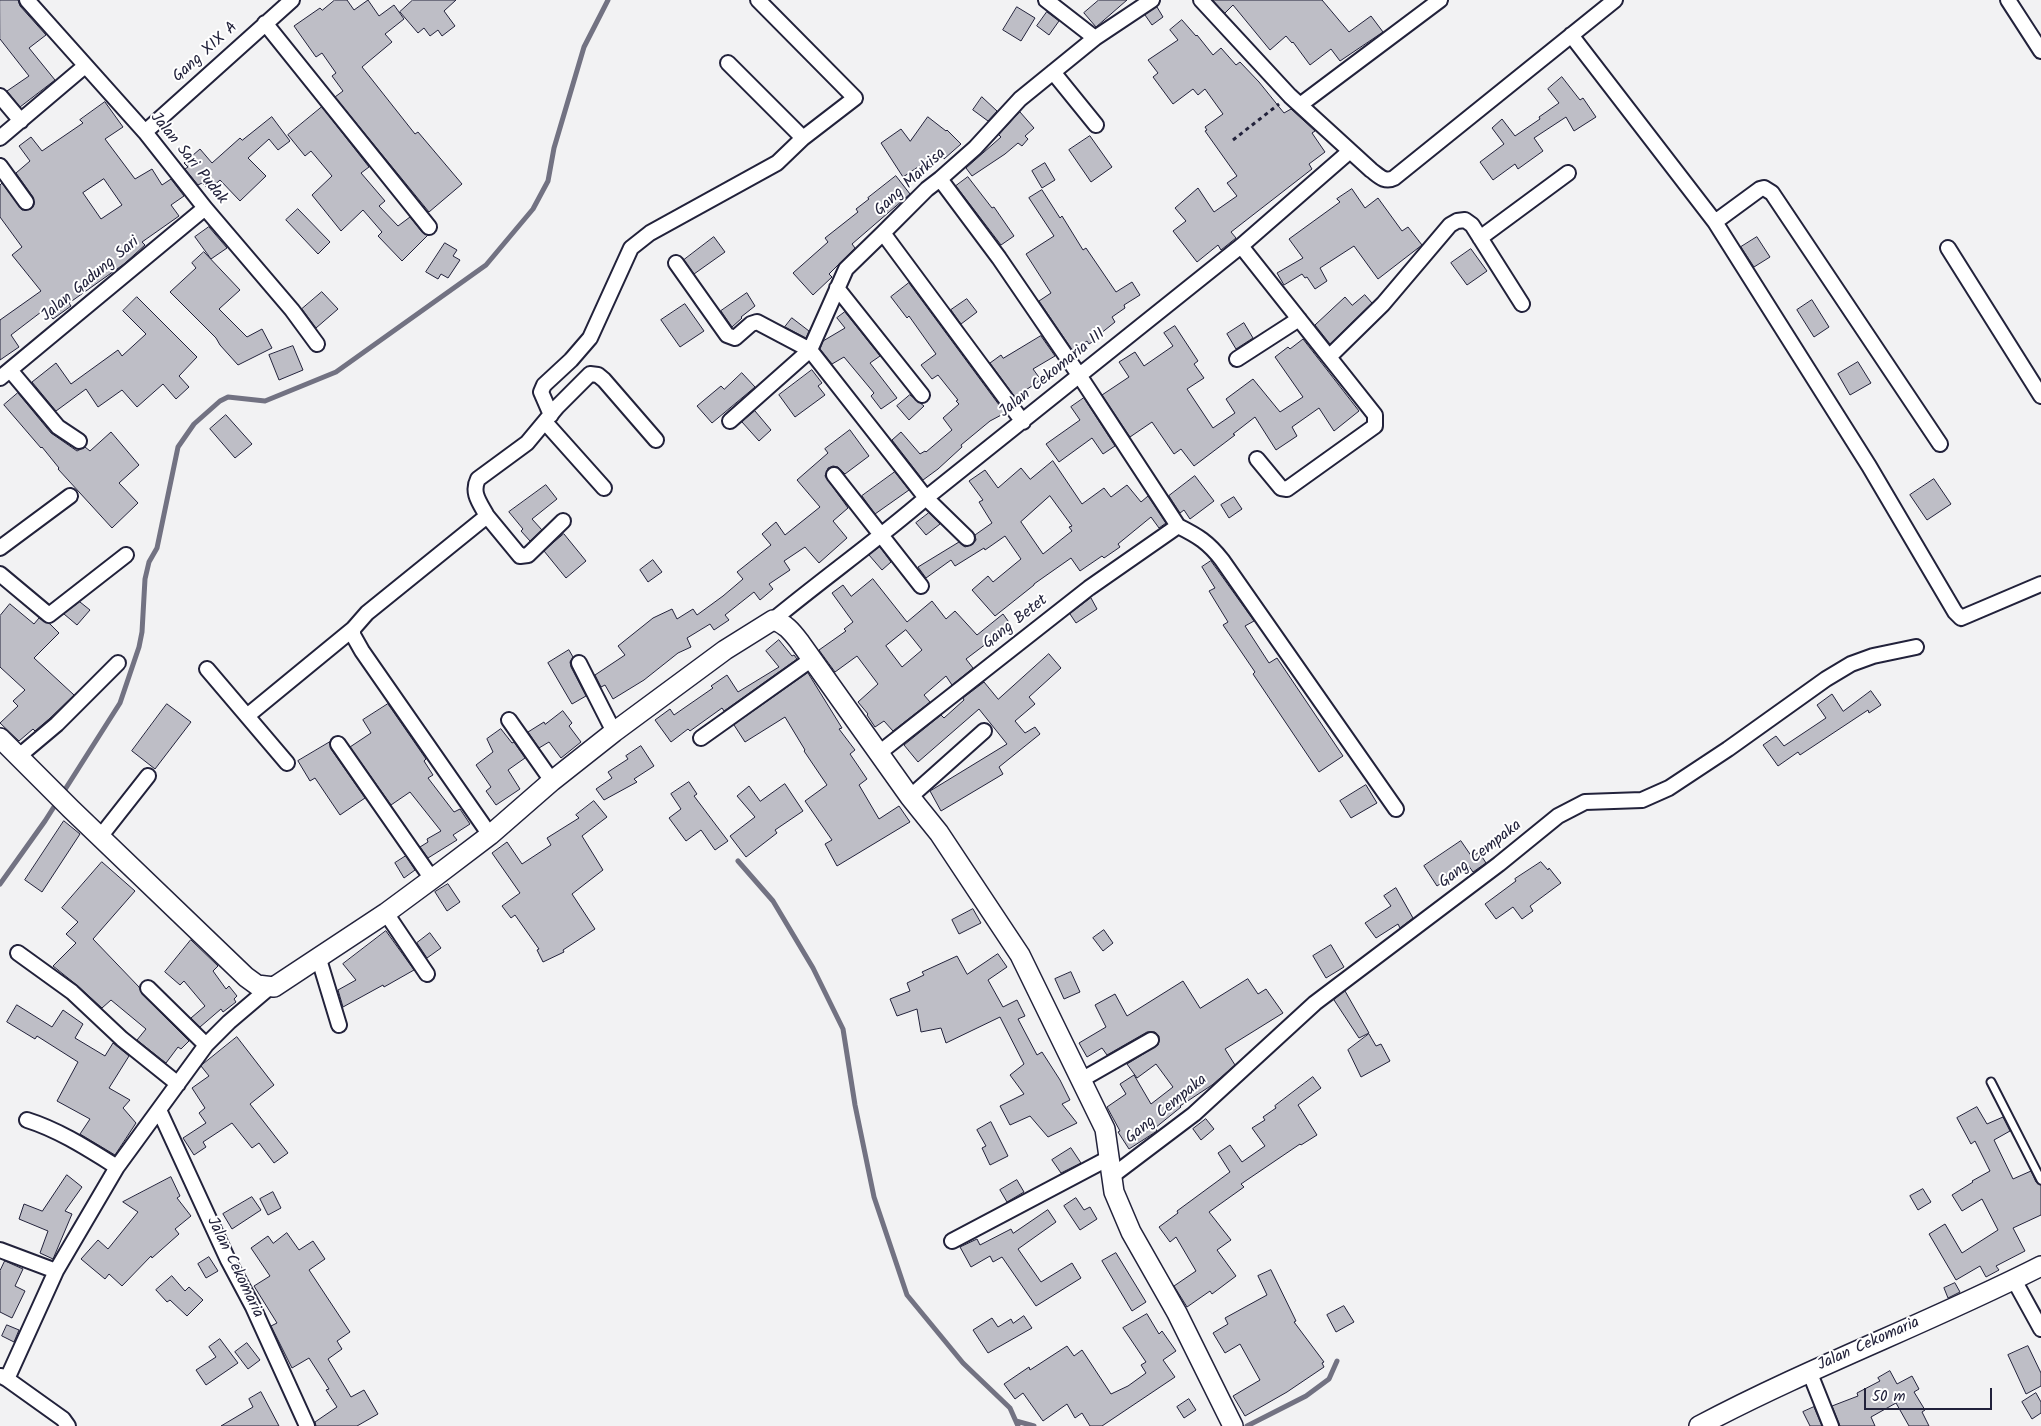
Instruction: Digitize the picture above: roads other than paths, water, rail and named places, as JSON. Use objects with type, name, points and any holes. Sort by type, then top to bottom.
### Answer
[{"type":"street","name":"Jalan Sari Pudak","points":[[27,0],[145,132],[205,208],[292,310],[317,344]]},
{"type":"street","name":"Gang XIX A","points":[[145,132],[292,0]]},
{"type":"street","points":[[604,488],[548,418],[541,392],[544,385],[571,360],[590,338],[631,248],[650,233],[777,164],[803,138],[855,98],[758,0]]},
{"type":"street","points":[[1046,0],[1095,38]]},
{"type":"street","name":"Gang Markisa","points":[[730,421],[810,350],[846,269],[927,189],[940,180],[975,148],[1020,99],[1095,38],[1152,0]]},
{"type":"street","points":[[1201,0],[1295,100],[1382,178],[1391,180],[1614,0]]},
{"type":"street","points":[[1295,100],[1440,0]]},
{"type":"street","points":[[2008,0],[2041,51]]},
{"type":"street","points":[[265,23],[429,227]]},
{"type":"street","points":[[1572,35],[1715,222],[1869,466],[1958,616],[1961,618],[2041,584]]},
{"type":"street","points":[[728,63],[803,138]]},
{"type":"street","points":[[0,138],[85,66]]},
{"type":"street","points":[[1053,72],[1096,125]]},
{"type":"street","points":[[0,96],[21,121]]},
{"type":"street","name":"Jalan Cekomaria III","points":[[773,620],[818,583],[882,536],[926,498],[1241,246],[1350,151]]},
{"type":"street","points":[[0,166],[26,202]]},
{"type":"street","points":[[1480,238],[1568,173]]},
{"type":"street","points":[[940,180],[999,258],[1079,375],[1178,526],[1201,537],[1222,560],[1396,809]]},
{"type":"street","points":[[1715,222],[1760,189],[1764,188],[1772,194],[1818,258],[1940,444]]},
{"type":"street","name":"Jalan Gadung Sari","points":[[5,374],[205,208]]},
{"type":"street","points":[[1329,357],[1383,304],[1450,226],[1457,221],[1465,220],[1472,225],[1522,304]]},
{"type":"street","points":[[883,233],[1023,422]]},
{"type":"street","points":[[1241,246],[1375,415],[1375,426],[1287,489],[1281,488],[1257,458]]},
{"type":"street","points":[[1948,248],[2041,396]]},
{"type":"street","points":[[676,263],[727,335],[735,338],[751,324],[757,322],[810,350],[926,498],[967,538]]},
{"type":"street","points":[[837,288],[922,395]]},
{"type":"street","points":[[1237,359],[1299,319]]},
{"type":"street","points":[[563,521],[528,555],[520,556],[487,516],[475,493],[478,479],[527,444],[548,418],[592,373],[604,380],[656,440]]},
{"type":"street","points":[[5,374],[58,427],[79,441]]},
{"type":"street","points":[[834,475],[921,586]]},
{"type":"street","points":[[0,548],[70,496]]},
{"type":"street","points":[[246,716],[353,629],[366,613],[487,516]]},
{"type":"street","name":"Gang Betet","points":[[879,753],[1089,588],[1178,526]]},
{"type":"street","points":[[0,574],[48,615],[126,555]]},
{"type":"street","points":[[68,1426],[63,1419],[4,1378],[56,1271],[117,1167],[206,1045],[229,1022],[269,988],[280,983],[318,956],[386,913],[490,835],[552,781],[614,732],[725,650],[773,620],[783,624],[794,634],[910,797],[934,827],[1020,955],[1105,1129],[1114,1192],[1131,1232],[1177,1313],[1233,1426]]},
{"type":"street","points":[[353,629],[353,635],[362,651],[490,835]]},
{"type":"street","name":"Gang Cempaka","points":[[1112,1176],[1194,1114],[1315,1003],[1499,864],[1558,816],[1585,802],[1642,800],[1669,788],[1728,749],[1826,679],[1851,664],[1873,656],[1916,647]]},
{"type":"street","points":[[701,738],[812,659]]},
{"type":"street","points":[[19,756],[57,724],[118,663]]},
{"type":"street","points":[[579,663],[614,732]]},
{"type":"street","points":[[207,669],[287,763]]},
{"type":"street","points":[[509,720],[552,781]]},
{"type":"street","points":[[910,797],[984,731]]},
{"type":"street","points":[[0,738],[41,777],[71,810],[246,977],[257,985],[269,988]]},
{"type":"street","points":[[338,744],[432,879]]},
{"type":"street","points":[[100,837],[148,776]]},
{"type":"street","points":[[386,913],[427,974]]},
{"type":"street","points":[[18,952],[72,992],[122,1039],[178,1084]]},
{"type":"street","points":[[318,956],[339,1025]]},
{"type":"street","points":[[148,988],[206,1045]]},
{"type":"street","points":[[1081,1080],[1151,1040]]},
{"type":"street","name":"Jalan Cekomaria","points":[[158,1110],[228,1260],[254,1307],[307,1426]]},
{"type":"street","points":[[27,1120],[43,1125],[117,1167]]},
{"type":"street","points":[[952,1241],[1109,1158]]},
{"type":"street","points":[[0,1250],[56,1271]]},
{"type":"street","name":"Jalan Cekomaria","points":[[1699,1426],[1809,1371],[1959,1306],[2041,1266]]},
{"type":"street","points":[[2014,1280],[2041,1329]]},
{"type":"street","points":[[1809,1371],[1831,1426]]},
{"type":"lane","points":[[1991,1082],[2041,1180]]},
{"type":"waterway","points":[[0,884],[45,821],[120,703],[139,647],[142,632],[145,579],[149,562],[157,548],[178,447],[194,424],[220,401],[228,397],[265,401],[336,372],[486,265],[533,209],[548,181],[554,148],[584,47],[608,0]]},
{"type":"waterway","points":[[738,861],[773,901],[813,968],[843,1029],[855,1105],[874,1197],[907,1295],[963,1363],[1010,1408],[1018,1426]]},
{"type":"waterway","points":[[1247,1426],[1306,1396],[1329,1379],[1337,1361]]},
{"type":"waterway","points":[[1016,1421],[1034,1426]]}]
